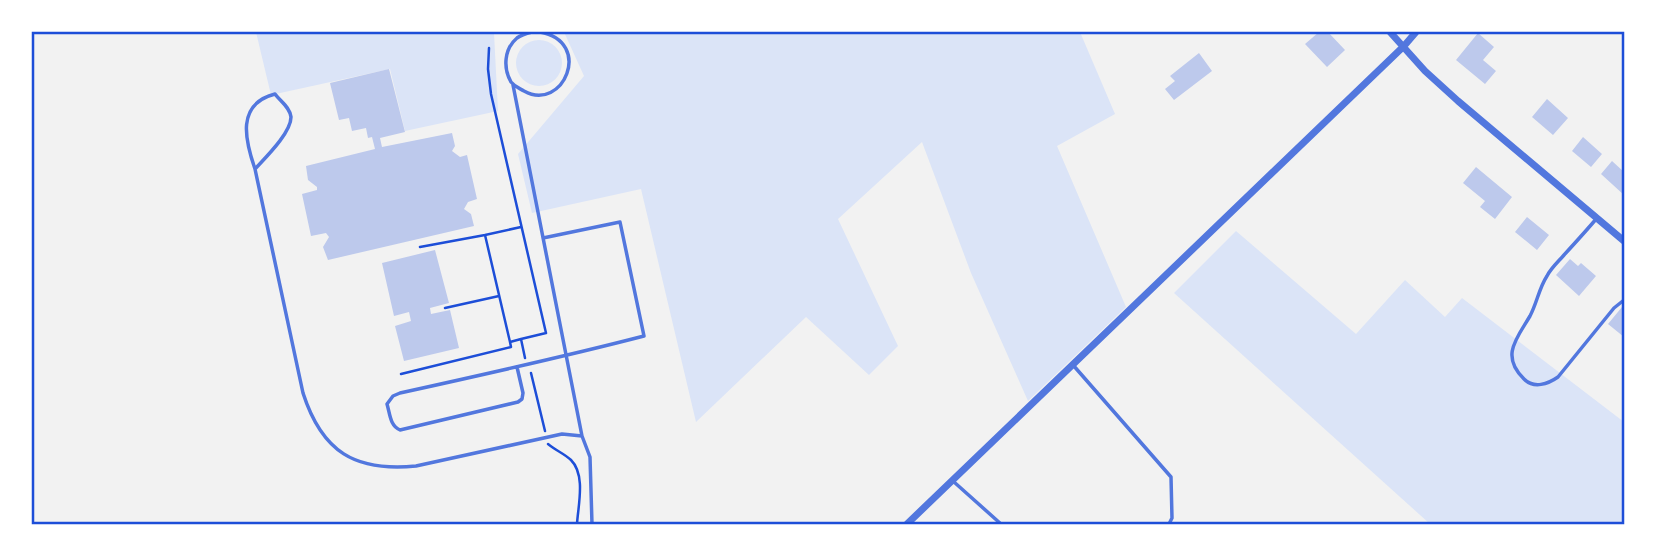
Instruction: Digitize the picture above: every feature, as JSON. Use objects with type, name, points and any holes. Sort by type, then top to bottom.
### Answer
[{"type":"street","points":[[1390,32],[1425,71],[1458,101],[1625,242]]},
{"type":"street","points":[[906,524],[1416,32]]},
{"type":"lane","points":[[532,32],[518,37],[507,52],[506,71],[513,85],[582,436],[590,457],[592,524]]},
{"type":"lane","points":[[513,85],[531,95],[550,93],[564,82],[570,65],[566,47],[553,34],[540,32]]},
{"type":"lane","points":[[255,169],[280,141],[291,117],[286,105],[275,94],[261,99],[252,108],[246,126],[247,147],[255,169],[303,393],[317,427],[337,450],[366,463],[396,468],[562,434],[582,436]]},
{"type":"lane","points":[[1597,218],[1545,278],[1530,317],[1513,343],[1511,351],[1514,364],[1521,376],[1526,382],[1539,385],[1558,377],[1614,308],[1625,300]]},
{"type":"lane","points":[[517,367],[523,393],[518,402],[400,430],[394,428],[387,404],[393,396],[401,393],[517,367],[566,357],[644,336],[620,222],[543,238]]},
{"type":"lane","points":[[1073,364],[1171,477],[1172,518],[1169,524]]},
{"type":"lane","points":[[952,480],[1001,524]]},
{"type":"path","points":[[489,48],[489,84],[546,333],[510,342]]},
{"type":"path","points":[[420,247],[522,226]]},
{"type":"path","points":[[401,374],[511,347],[485,235]]},
{"type":"path","points":[[445,308],[499,296]]},
{"type":"path","points":[[522,339],[525,358]]},
{"type":"path","points":[[531,372],[548,444],[568,457],[576,467],[579,484],[577,524]]},
{"type":"shaded area","points":[[256,32],[497,32],[494,33],[498,111],[405,131],[390,69],[271,95]]},
{"type":"shaded area","points":[[564,32],[1080,32],[1115,114],[1057,146],[1126,307],[1028,401],[971,273],[922,142],[838,219],[898,346],[869,375],[806,317],[696,422],[641,189],[532,213],[518,154],[584,76]]},
{"type":"shaded area","points":[[539,40],[555,47],[562,63],[555,79],[539,86],[523,79],[516,63],[523,47]]},
{"type":"shaded area","points":[[1236,231],[1356,334],[1405,280],[1445,317],[1462,298],[1624,422],[1624,524],[1430,524],[1174,293]]},
{"type":"building","points":[[1319,32],[1328,32],[1345,50],[1327,67],[1305,44]]},
{"type":"building","points":[[1478,33],[1494,47],[1483,60],[1496,71],[1485,84],[1456,60]]},
{"type":"building","points":[[1199,53],[1212,71],[1174,100],[1165,89],[1175,81],[1170,76]]},
{"type":"building","points":[[389,69],[405,132],[380,138],[382,147],[452,133],[455,146],[452,151],[460,157],[467,155],[477,199],[468,202],[464,209],[471,214],[474,226],[328,260],[323,247],[329,237],[326,233],[311,236],[302,194],[317,190],[317,187],[308,180],[306,166],[375,149],[372,137],[368,138],[366,128],[352,131],[349,118],[339,120],[330,83]]},
{"type":"building","points":[[1547,99],[1568,118],[1553,135],[1532,117]]},
{"type":"building","points":[[1583,137],[1602,154],[1591,167],[1572,151]]},
{"type":"building","points":[[1612,161],[1624,172],[1624,195],[1601,174]]},
{"type":"building","points":[[1476,167],[1512,197],[1495,219],[1480,207],[1485,201],[1463,183]]},
{"type":"building","points":[[1527,217],[1549,235],[1537,250],[1515,232]]},
{"type":"building","points":[[435,250],[449,303],[430,308],[431,314],[450,310],[459,348],[404,361],[395,326],[411,321],[409,312],[394,316],[382,263]]},
{"type":"building","points":[[1570,259],[1578,266],[1581,263],[1596,276],[1579,296],[1556,275]]},
{"type":"building","points":[[1622,307],[1624,309],[1624,337],[1608,324]]}]
